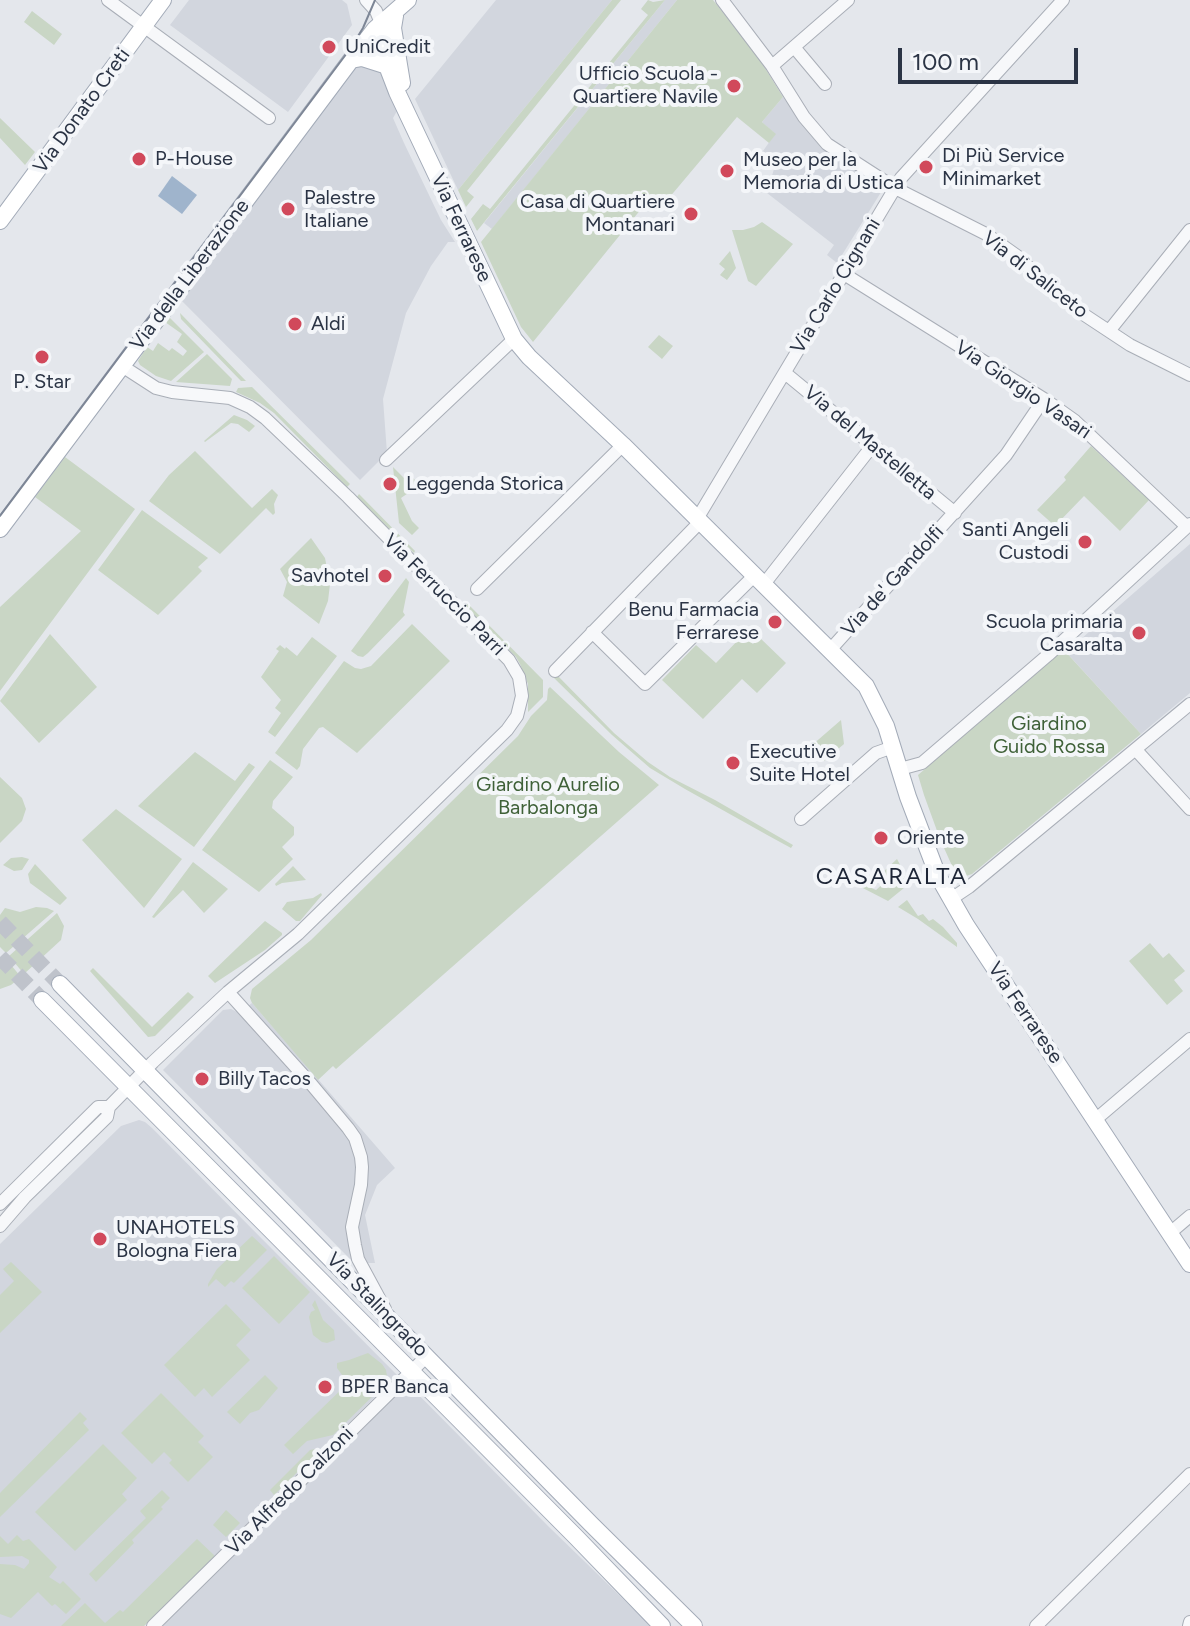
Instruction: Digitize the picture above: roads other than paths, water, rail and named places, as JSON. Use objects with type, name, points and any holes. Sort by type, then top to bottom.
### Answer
[{"type":"main road","name":"Via Donato Creti","points":[[0,221],[163,0]]},
{"type":"main road","name":"Via Ferrarese","points":[[402,5],[381,23],[387,66],[514,339],[866,686],[886,726],[908,797],[938,876],[1190,1264]]},
{"type":"main road","name":"Via Ferrarese","points":[[402,5],[393,28],[409,117]]},
{"type":"main road","name":"Via della Liberazione","points":[[0,529],[381,23]]},
{"type":"main road","points":[[351,60],[362,58],[387,66]]},
{"type":"main road","name":"Via Stalingrado","points":[[60,984],[694,1626]]},
{"type":"main road","name":"Via Stalingrado","points":[[42,1000],[662,1626]]},
{"type":"street","points":[[108,0],[269,118]]},
{"type":"street","name":"Via di Saliceto","points":[[722,0],[772,66],[804,117],[827,144],[895,188],[986,234],[1017,256],[1080,312],[1130,345],[1190,375]]},
{"type":"street","points":[[772,66],[848,0]]},
{"type":"street","name":"Via Carlo Cignani","points":[[555,671],[699,520],[895,188],[910,167],[1063,0]]},
{"type":"street","points":[[367,1],[381,23]]},
{"type":"street","points":[[794,47],[825,84]]},
{"type":"street","points":[[1109,331],[1190,230]]},
{"type":"street","name":"Via Giorgio Vasari","points":[[844,274],[1044,399],[1090,434],[1188,526]]},
{"type":"street","points":[[386,460],[514,339]]},
{"type":"street","name":"Via Ferruccio Parri","points":[[109,1107],[228,992],[298,934],[507,730],[517,716],[522,696],[519,677],[509,660],[265,418],[230,398],[156,388],[122,366]]},
{"type":"street","name":"Via del Mastelletta","points":[[785,373],[955,513]]},
{"type":"street","name":"Via de' Gandolfi","points":[[830,650],[1006,455],[1044,399]]},
{"type":"street","points":[[477,589],[623,445]]},
{"type":"street","points":[[592,632],[645,684],[760,580],[873,445]]},
{"type":"street","points":[[900,769],[922,763],[1048,655],[1188,526]]},
{"type":"street","points":[[951,899],[1190,704]]},
{"type":"street","points":[[801,819],[876,753],[893,747]]},
{"type":"street","points":[[1136,750],[1190,809]]},
{"type":"street","points":[[228,992],[355,1138],[362,1167],[352,1227],[356,1250],[370,1283],[393,1322]]},
{"type":"street","points":[[1095,1120],[1190,1039]]},
{"type":"street","points":[[0,1204],[98,1107],[109,1107],[107,1117],[25,1197],[0,1226]]},
{"type":"street","points":[[1170,1233],[1190,1216]]},
{"type":"street","name":"Via Alfredo Calzoni","points":[[153,1626],[427,1356]]},
{"type":"street","points":[[1036,1626],[1190,1474]]},
{"type":"water","points":[[172,176],[197,195],[182,214],[158,196]]},
{"type":"tunnel","points":[[0,922],[60,984]]},
{"type":"tunnel","points":[[0,957],[42,1000]]},
{"type":"tram line","points":[[0,516],[350,49],[375,0]]},
{"type":"place","name":"UniCredit","points":[[329,47]]},
{"type":"place","name":"Ufficio Scuola - Quartiere Navile","points":[[734,86]]},
{"type":"place","name":"P-House","points":[[139,159]]},
{"type":"place","name":"Di Più Service Minimarket","points":[[926,167]]},
{"type":"place","name":"Museo per la Memoria di Ustica","points":[[727,171]]},
{"type":"place","name":"Palestre Italiane","points":[[288,209]]},
{"type":"place","name":"Casa di Quartiere Montanari","points":[[691,214]]},
{"type":"place","name":"Aldi","points":[[295,324]]},
{"type":"place","name":"P. Star","points":[[42,357]]},
{"type":"place","name":"Leggenda Storica","points":[[390,484]]},
{"type":"place","name":"Santi Angeli Custodi","points":[[1085,542]]},
{"type":"place","name":"Savhotel","points":[[385,576]]},
{"type":"place","name":"Benu Farmacia Ferrarese","points":[[775,622]]},
{"type":"place","name":"Scuola primaria Casaralta","points":[[1139,633]]},
{"type":"place","name":"Executive Suite Hotel","points":[[733,763]]},
{"type":"place","name":"Oriente","points":[[881,838]]},
{"type":"place","name":"Billy Tacos","points":[[202,1079]]},
{"type":"place","name":"UNAHOTELS Bologna Fiera","points":[[100,1239]]},
{"type":"place","name":"BPER Banca","points":[[325,1387]]},
{"type":"district","name":"CASARALTA","points":[[892,877]]},
{"type":"park label","name":"Giardino Guido Rossa","points":[[1049,736]]},
{"type":"park label","name":"Giardino Aurelio Barbalonga","points":[[548,796]]}]
